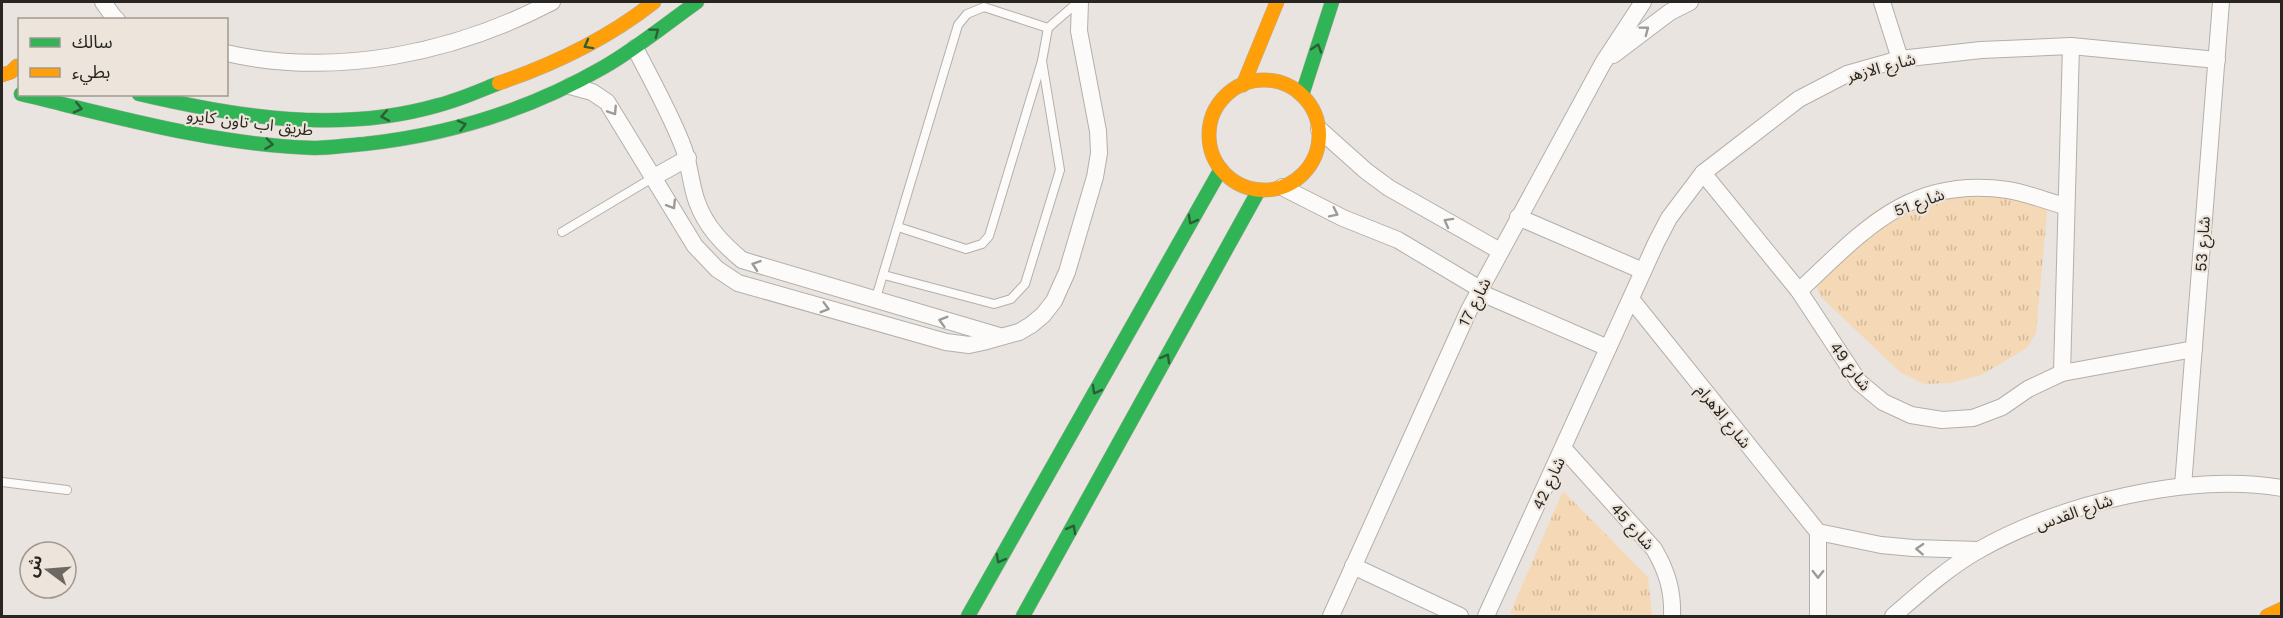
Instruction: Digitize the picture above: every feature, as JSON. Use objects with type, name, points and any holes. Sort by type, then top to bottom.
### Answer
[{"type":"main road","name":"طريق اب تاون كايرو","points":[[148,96],[220,112],[276,120],[378,118],[438,106],[539,69],[587,46],[654,2]]},
{"type":"main road","name":"طريق اب تاون كايرو","points":[[26,96],[190,133],[274,145],[317,148],[377,143],[425,135],[496,116],[570,86],[635,48],[697,2]]},
{"type":"main road","points":[[1243,85],[1277,2]]},
{"type":"main road","points":[[1302,95],[1332,2]]},
{"type":"main road","points":[[557,60],[570,86]]},
{"type":"main road","points":[[2,63],[18,67]]},
{"type":"main road","points":[[2,75],[18,67]]},
{"type":"main road","points":[[1258,81],[1274,81],[1289,86],[1302,95],[1313,111],[1319,129],[1317,148],[1310,165],[1293,182],[1282,187],[1259,190],[1238,183],[1221,169],[1215,159],[1209,138],[1213,116],[1225,97],[1243,85],[1258,81]]},
{"type":"main road","points":[[968,616],[1221,169]]},
{"type":"main road","points":[[1023,616],[1259,190]]},
{"type":"main road","points":[[2267,616],[2282,609]]},
{"type":"street","points":[[104,2],[116,18]]},
{"type":"street","points":[[228,53],[281,61],[332,62],[383,58],[433,48],[478,35],[552,2]]},
{"type":"street","points":[[570,86],[592,92],[607,102],[695,246],[724,274],[738,283],[946,342],[969,345],[1019,332],[1031,325],[1054,301],[1066,272],[1095,177],[1099,153],[1098,131],[1079,31],[1079,2]]},
{"type":"street","name":"شارع 17","points":[[1331,616],[1479,291],[1603,63],[1642,2]]},
{"type":"street","points":[[1603,63],[1670,12],[1690,2]]},
{"type":"street","points":[[1882,2],[1900,59]]},
{"type":"street","name":"شارع 53","points":[[2183,486],[2221,2]]},
{"type":"street","points":[[2062,372],[2071,46]]},
{"type":"street","name":"شارع الازهر","points":[[1608,348],[1669,218],[1703,173],[1799,99],[1847,74],[1900,59],[1982,50],[2071,46],[2217,60]]},
{"type":"street","points":[[635,48],[688,158],[697,202],[707,225],[725,246],[742,260],[999,337]]},
{"type":"street","points":[[1319,129],[1366,171],[1389,188],[1500,250]]},
{"type":"street","points":[[654,177],[688,158]]},
{"type":"street","name":"شارع 49","points":[[1703,173],[1799,291],[1859,382],[1883,402],[1911,415],[1942,420],[1973,417],[2002,407],[2028,389],[2062,372],[2194,349]]},
{"type":"street","points":[[1282,187],[1343,218],[1398,240],[1479,291],[1608,348]]},
{"type":"street","name":"شارع 51","points":[[1799,291],[1865,230],[1886,214],[1933,193],[1959,188],[2010,190],[2065,206]]},
{"type":"street","points":[[1518,217],[1643,271]]},
{"type":"street","name":"شارع الاهرام","points":[[1631,299],[1818,532]]},
{"type":"street","points":[[870,321],[875,301]]},
{"type":"street","name":"شارع 42","points":[[1486,616],[1608,348]]},
{"type":"street","name":"شارع 45","points":[[1564,449],[1654,549],[1664,565],[1670,584],[1672,616]]},
{"type":"street","name":"شارع القدس","points":[[1893,616],[1939,577],[1978,550],[2067,512],[2124,495],[2183,486],[2259,484],[2282,488]]},
{"type":"street","points":[[1818,616],[1818,532],[1913,548],[1978,550]]},
{"type":"street","points":[[1353,566],[1460,616]]},
{"type":"lane","points":[[898,227],[966,249],[982,244],[989,236],[1042,61],[1048,28],[1079,2]]},
{"type":"lane","points":[[875,301],[958,25],[967,14],[984,8],[1048,28]]},
{"type":"lane","points":[[884,274],[994,304],[1011,299],[1025,284],[1060,170],[1042,61]]},
{"type":"lane","points":[[562,231],[654,177]]},
{"type":"lane","points":[[2,482],[67,490]]},
{"type":"green space","points":[[1954,190],[2048,202],[2036,333],[2027,348],[1981,375],[1950,383],[1924,384],[1900,372],[1820,296],[1815,282],[1852,232],[1875,211],[1903,198]]},
{"type":"green space","points":[[1563,491],[1648,577],[1652,616],[1517,616],[1510,613]]},
{"type":"traffic: fast","points":[[29,96],[166,128],[240,142],[327,148],[395,140],[458,127],[548,95],[616,60],[697,2]]},
{"type":"traffic: fast","points":[[1302,95],[1332,2]]},
{"type":"traffic: fast","points":[[148,96],[213,110],[288,119],[364,119],[401,114],[446,103],[499,83]]},
{"type":"traffic: fast","points":[[968,616],[1221,169]]},
{"type":"traffic: fast","points":[[1023,616],[1259,190]]},
{"type":"traffic: slow","points":[[499,83],[540,68],[580,49],[618,28],[654,2]]},
{"type":"traffic: slow","points":[[1243,85],[1277,2]]},
{"type":"traffic: slow","points":[[2,75],[11,72],[17,66]]},
{"type":"traffic: slow","points":[[1264,80],[1285,84],[1303,96],[1315,114],[1319,135],[1315,156],[1303,174],[1285,186],[1264,190],[1243,186],[1225,174],[1213,156],[1209,135],[1213,114],[1225,96],[1243,84],[1264,80]]},
{"type":"traffic: slow","points":[[2267,616],[2282,609]]}]
